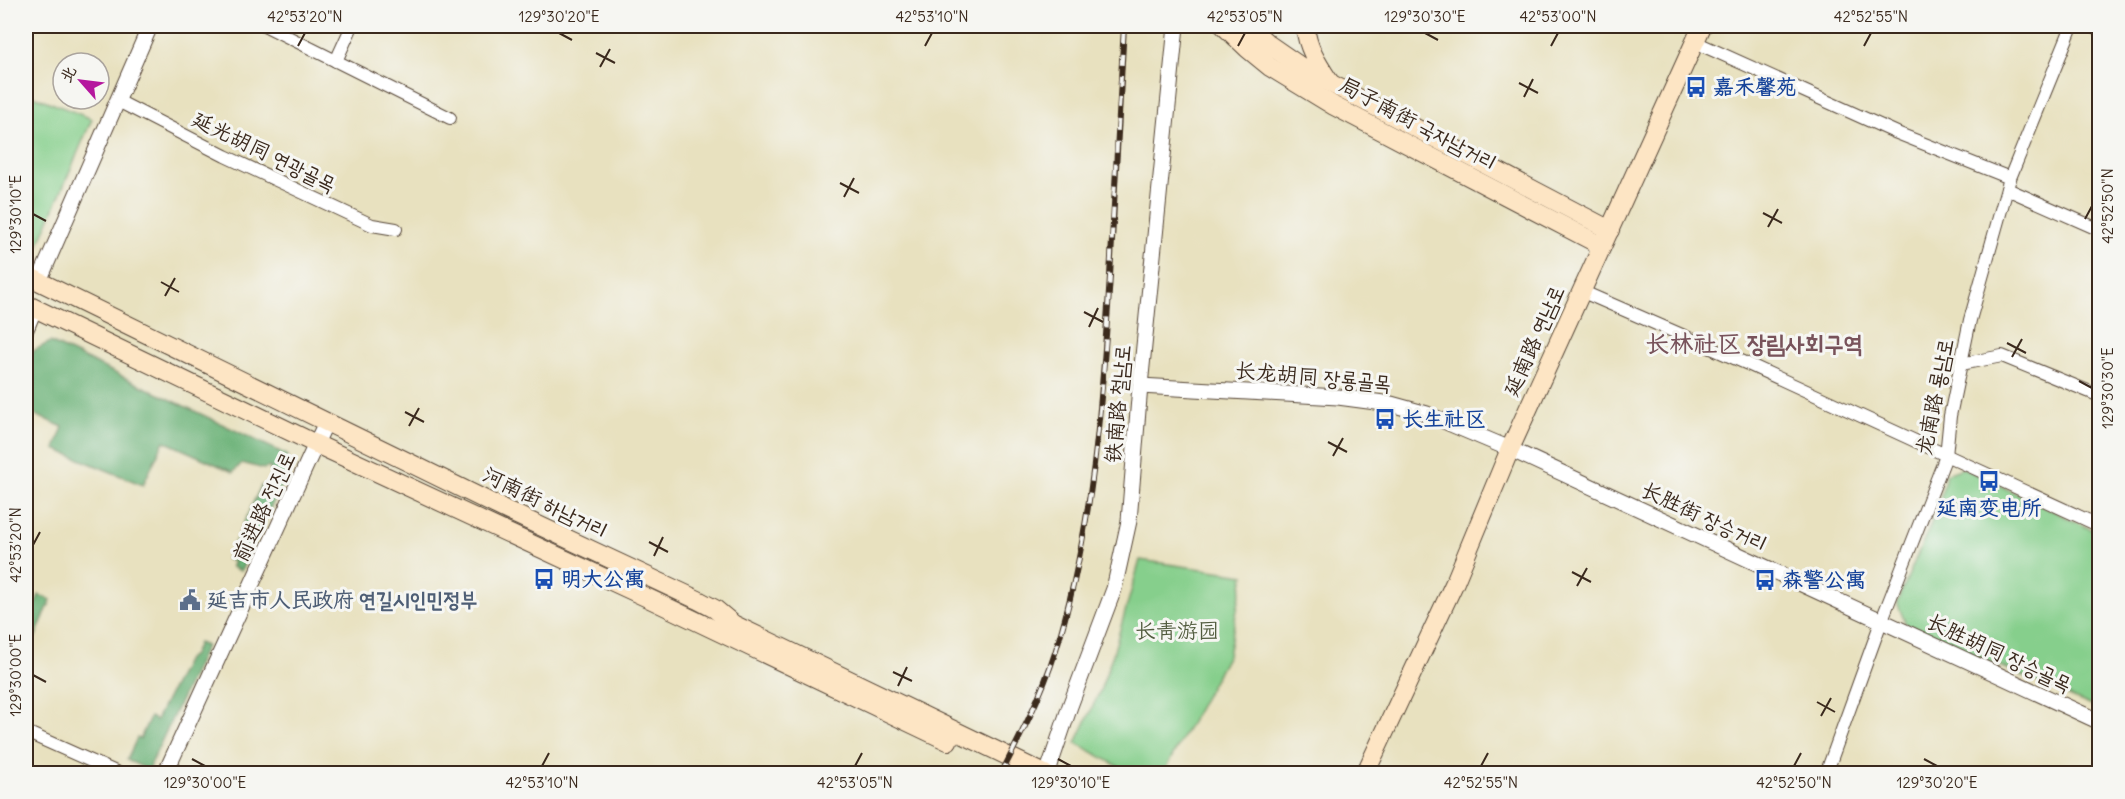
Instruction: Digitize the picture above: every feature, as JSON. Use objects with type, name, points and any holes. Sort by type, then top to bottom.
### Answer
[{"type":"main road","name":"局子南街 국자남거리","points":[[1224,26],[1270,67],[1325,101],[1606,238]]},
{"type":"main road","name":"局子南街 국자남거리","points":[[1248,26],[1286,57],[1606,238]]},
{"type":"main road","points":[[1305,26],[1311,53],[1330,82]]},
{"type":"main road","name":"延南路 연남로","points":[[1365,774],[1455,582],[1510,449],[1698,34]]},
{"type":"main road","name":"河南街 하남거리","points":[[32,278],[506,510],[698,600],[715,609],[733,624],[1048,768]]},
{"type":"main road","name":"河南街 하남거리","points":[[31,307],[316,444],[1017,774]]},
{"type":"main road","points":[[497,529],[506,510]]},
{"type":"street","points":[[32,278],[118,101],[150,26]]},
{"type":"street","points":[[266,26],[450,118]]},
{"type":"street","points":[[336,61],[352,26]]},
{"type":"street","name":"铁南路 철남로","points":[[1048,768],[1114,589],[1129,521],[1140,386],[1176,26]]},
{"type":"street","name":"龙南路 룡남로","points":[[1826,774],[1881,622],[1946,456],[1950,416],[1971,320],[2009,184],[2072,26]]},
{"type":"street","points":[[2090,26],[2100,30]]},
{"type":"street","points":[[1698,34],[2100,230]]},
{"type":"street","name":"延光胡同 연광골목","points":[[118,101],[225,156],[372,225],[396,229]]},
{"type":"street","points":[[1581,291],[1748,364],[2100,526]]},
{"type":"street","points":[[26,333],[31,307]]},
{"type":"street","points":[[1961,364],[2002,356],[2100,396]]},
{"type":"street","name":"长龙胡同 장룡골목","points":[[1140,386],[1338,397],[1391,404],[1427,414],[1510,449]]},
{"type":"street","name":"前进路 전진로","points":[[165,774],[326,422]]},
{"type":"street","name":"长胜街 장승거리","points":[[1510,449],[1881,622]]},
{"type":"street","name":"长胜胡同 장승골목","points":[[1881,622],[2100,722]]},
{"type":"street","points":[[26,732],[120,774]]},
{"type":"green space","points":[[26,93],[51,103],[51,111],[72,111],[92,119],[38,246],[31,248],[26,246]]},
{"type":"green space","points":[[50,342],[287,455],[287,473],[241,571],[231,567],[234,562],[227,559],[261,486],[272,483],[270,467],[264,469],[242,463],[233,472],[164,441],[143,485],[55,449],[63,427],[26,411],[26,369],[33,351]]},
{"type":"green space","points":[[1963,468],[2099,533],[2099,709],[1906,625],[1897,602],[1939,505],[1946,474]]},
{"type":"green space","name":"长青游园","points":[[1140,560],[1244,575],[1228,655],[1163,773],[1130,773],[1076,743],[1100,691],[1113,654]]},
{"type":"green space","points":[[39,595],[51,600],[33,642],[26,639],[26,627]]},
{"type":"green space","points":[[198,643],[206,646],[148,770],[127,760],[150,717],[156,720],[187,659],[193,655]]},
{"type":"railway","points":[[1001,774],[1037,699],[1055,653],[1068,607],[1087,514],[1103,371],[1124,26]]},
{"type":"place","name":"嘉禾馨苑","points":[[1696,87]]},
{"type":"place","name":"长生社区","points":[[1385,419]]},
{"type":"place","name":"延南变电所","points":[[1989,481]]},
{"type":"place","name":"明大公寓","points":[[544,579]]},
{"type":"place","name":"森警公寓","points":[[1765,580]]},
{"type":"place","name":"延吉市人民政府 연길시인민정부","points":[[190,600]]},
{"type":"district","name":"长林社区 장림사회구역","points":[[1754,344]]}]
